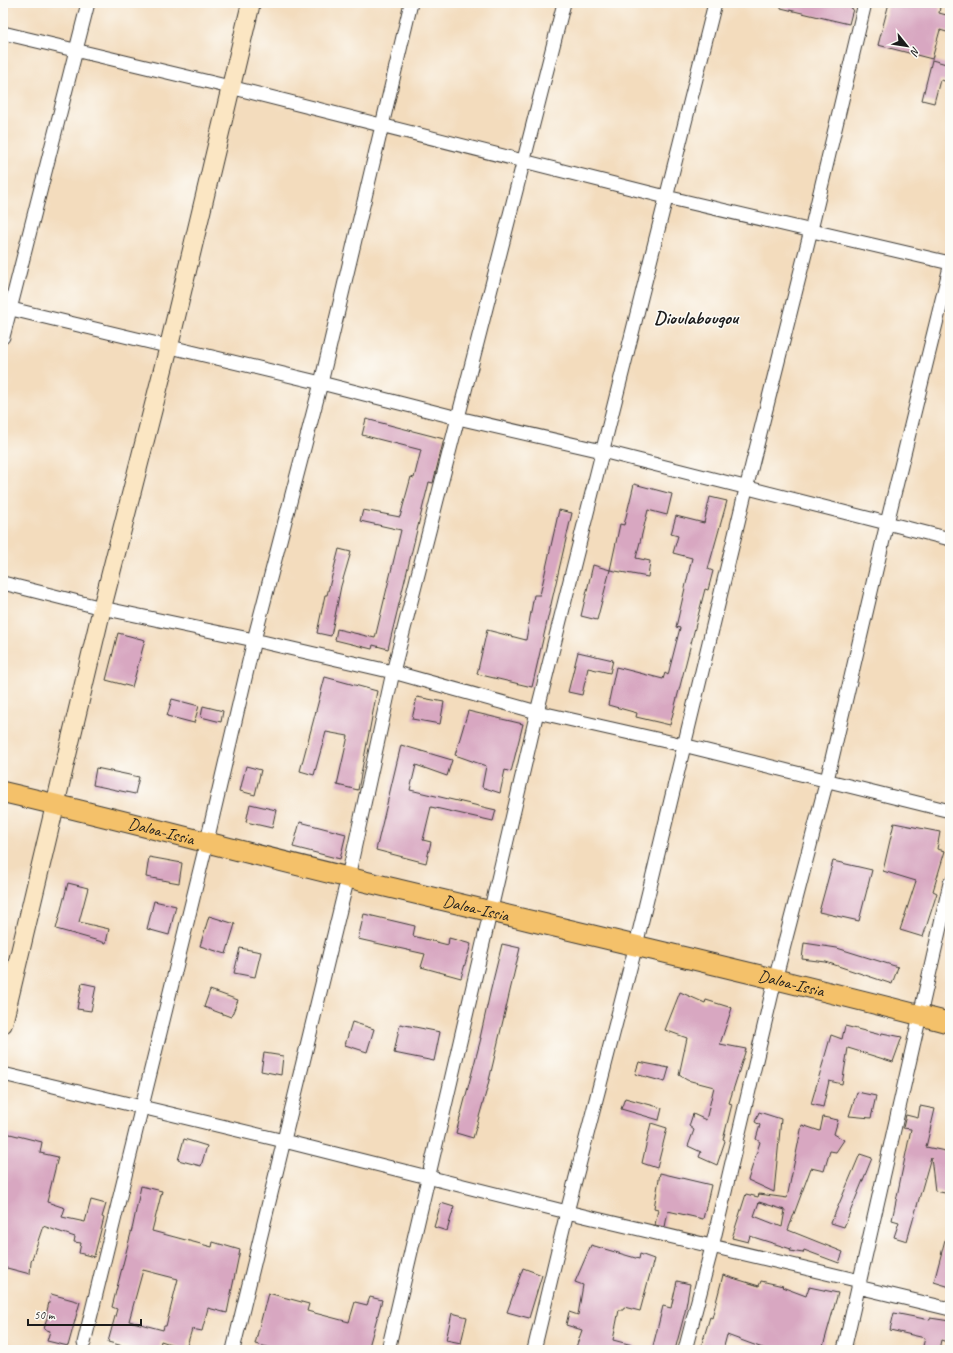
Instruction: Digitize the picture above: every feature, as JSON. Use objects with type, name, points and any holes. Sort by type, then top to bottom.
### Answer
[{"type":"main road","name":"Daloa-Issia","points":[[3,792],[207,841],[348,877],[636,945],[950,1023]]},
{"type":"street","points":[[3,337],[7,308],[77,51],[88,3]]},
{"type":"street","points":[[3,1024],[102,608],[169,346],[251,3]]},
{"type":"street","points":[[84,1343],[207,841],[254,640],[321,383],[411,3]]},
{"type":"street","points":[[233,1350],[348,877],[393,672],[522,160],[564,3]]},
{"type":"street","points":[[388,1350],[537,712],[715,3]]},
{"type":"street","points":[[534,1350],[567,1212],[636,945],[683,745],[811,230],[865,3]]},
{"type":"street","points":[[3,33],[230,87],[666,196],[950,263]]},
{"type":"street","points":[[685,1350],[712,1247],[775,980],[827,780],[886,523],[950,267]]},
{"type":"street","points":[[7,308],[321,383],[458,418],[602,451],[950,539]]},
{"type":"street","points":[[3,583],[102,608],[254,640],[393,672],[537,712],[683,745],[950,811]]},
{"type":"street","points":[[844,1350],[950,883]]},
{"type":"street","points":[[3,1074],[284,1141],[712,1247],[859,1284],[950,1309]]},
{"type":"building","points":[[781,3],[852,3],[851,8],[853,9],[849,24],[781,8]]},
{"type":"building","points":[[889,3],[923,3],[940,7],[939,13],[950,16],[950,33],[940,30],[932,59],[878,45]]},
{"type":"building","points":[[932,60],[950,65],[950,82],[940,80],[934,103],[922,100]]},
{"type":"building","points":[[366,419],[444,439],[433,483],[429,482],[388,649],[373,645],[372,649],[335,640],[337,629],[375,638],[401,530],[360,521],[363,510],[400,517],[411,477],[414,478],[421,450],[362,435]]},
{"type":"building","points":[[634,484],[672,494],[667,515],[648,510],[636,558],[650,561],[648,577],[610,570],[620,524],[624,525]]},
{"type":"building","points":[[710,497],[727,501],[708,569],[713,571],[708,590],[705,589],[670,725],[636,717],[637,713],[608,705],[616,667],[663,679],[665,673],[668,675],[680,628],[676,627],[692,558],[673,553],[678,536],[671,534],[676,516],[704,523]]},
{"type":"building","points":[[559,510],[572,513],[532,687],[477,674],[487,630],[526,640],[534,595],[540,595]]},
{"type":"building","points":[[339,549],[351,552],[341,586],[331,636],[317,633],[325,595],[327,595]]},
{"type":"building","points":[[593,565],[610,570],[597,620],[581,616]]},
{"type":"building","points":[[118,633],[145,640],[132,687],[106,680]]},
{"type":"building","points":[[578,652],[613,660],[610,673],[588,668],[582,695],[568,692]]},
{"type":"building","points":[[325,677],[377,691],[358,790],[337,785],[348,736],[326,732],[314,775],[300,771]]},
{"type":"building","points":[[417,697],[444,702],[440,724],[412,719]]},
{"type":"building","points":[[172,699],[199,706],[194,723],[167,716]]},
{"type":"building","points":[[203,706],[223,711],[221,722],[201,717]]},
{"type":"building","points":[[468,711],[523,724],[511,772],[505,770],[500,793],[482,787],[486,766],[455,755]]},
{"type":"building","points":[[401,745],[452,760],[447,776],[416,765],[410,790],[496,810],[493,821],[431,807],[423,840],[431,842],[426,863],[376,850]]},
{"type":"building","points":[[246,766],[261,770],[255,795],[240,791]]},
{"type":"building","points":[[96,768],[139,777],[135,794],[93,785]]},
{"type":"building","points":[[250,804],[276,810],[272,828],[246,822]]},
{"type":"building","points":[[300,822],[346,834],[340,859],[293,847]]},
{"type":"building","points":[[894,823],[940,832],[937,849],[945,851],[933,891],[937,893],[923,937],[900,930],[916,881],[883,871]]},
{"type":"building","points":[[149,857],[182,863],[179,883],[146,877]]},
{"type":"building","points":[[833,861],[872,870],[859,921],[819,912]]},
{"type":"building","points":[[68,883],[88,888],[79,922],[109,929],[106,943],[56,929]]},
{"type":"building","points":[[154,901],[176,906],[169,935],[147,929]]},
{"type":"building","points":[[364,914],[415,926],[413,936],[448,945],[449,938],[471,944],[461,978],[421,967],[425,954],[358,939]]},
{"type":"building","points":[[209,916],[235,924],[226,954],[200,946]]},
{"type":"building","points":[[804,943],[837,948],[898,967],[892,984],[826,962],[802,959]]},
{"type":"building","points":[[502,944],[520,948],[487,1089],[473,1138],[456,1133],[481,1038]]},
{"type":"building","points":[[240,948],[261,952],[255,977],[234,973]]},
{"type":"building","points":[[82,983],[96,986],[91,1011],[77,1009]]},
{"type":"building","points":[[210,990],[238,1000],[231,1017],[204,1007]]},
{"type":"building","points":[[680,992],[705,1003],[706,1000],[732,1008],[720,1044],[746,1049],[729,1103],[732,1104],[723,1140],[725,1141],[717,1165],[699,1157],[701,1152],[688,1146],[694,1130],[689,1126],[693,1114],[706,1120],[714,1087],[687,1080],[679,1075],[687,1038],[665,1030]]},
{"type":"building","points":[[352,1022],[374,1029],[367,1052],[345,1045]]},
{"type":"building","points":[[400,1024],[440,1032],[434,1061],[394,1053]]},
{"type":"building","points":[[845,1026],[881,1035],[882,1033],[902,1037],[893,1062],[848,1048],[842,1084],[829,1081],[823,1107],[811,1104],[831,1035],[842,1039]]},
{"type":"building","points":[[264,1053],[283,1056],[281,1075],[261,1071]]},
{"type":"building","points":[[639,1062],[669,1068],[665,1082],[635,1074]]},
{"type":"building","points":[[857,1092],[876,1096],[871,1118],[849,1116]]},
{"type":"building","points":[[625,1098],[662,1108],[659,1120],[621,1109]]},
{"type":"building","points":[[920,1106],[935,1109],[926,1147],[950,1152],[950,1194],[935,1191],[931,1157],[907,1241],[894,1237],[899,1222],[892,1220],[911,1129],[903,1128],[906,1115],[918,1118]]},
{"type":"building","points":[[759,1112],[781,1119],[774,1192],[748,1180],[760,1142],[756,1139],[760,1125],[755,1122]]},
{"type":"building","points":[[823,1117],[838,1120],[834,1134],[844,1140],[836,1152],[830,1151],[824,1171],[811,1168],[788,1230],[843,1252],[839,1263],[804,1250],[803,1253],[790,1251],[791,1249],[750,1236],[748,1242],[732,1238],[746,1194],[758,1197],[759,1194],[787,1198],[802,1125],[820,1131]],"holes":[[[759,1202],[785,1210],[782,1227],[754,1216]]]},
{"type":"building","points":[[651,1123],[667,1128],[657,1168],[642,1163]]},
{"type":"building","points":[[6,1133],[42,1142],[40,1153],[58,1157],[47,1202],[65,1208],[62,1217],[85,1222],[91,1200],[106,1204],[94,1257],[79,1253],[81,1243],[74,1242],[75,1237],[43,1226],[31,1262],[30,1274],[3,1267],[3,1143]]},
{"type":"building","points":[[184,1139],[207,1146],[201,1166],[178,1160]]},
{"type":"building","points":[[860,1154],[872,1158],[844,1227],[831,1223]]},
{"type":"building","points":[[660,1173],[711,1185],[703,1219],[668,1211],[665,1227],[655,1225],[658,1209],[654,1208]]},
{"type":"building","points":[[141,1186],[162,1191],[152,1231],[212,1247],[213,1242],[240,1250],[227,1313],[208,1308],[202,1331],[192,1329],[186,1349],[161,1341],[159,1350],[134,1350],[108,1342],[117,1309],[112,1307],[133,1225]],"holes":[[[143,1270],[178,1279],[166,1326],[164,1326],[163,1330],[129,1321]]]},
{"type":"building","points":[[441,1203],[454,1207],[447,1231],[434,1227]]},
{"type":"building","points":[[946,1236],[950,1237],[950,1287],[934,1282]]},
{"type":"building","points":[[591,1245],[639,1259],[640,1254],[654,1259],[640,1311],[624,1307],[623,1310],[619,1310],[613,1340],[636,1346],[635,1350],[575,1350],[582,1330],[566,1325],[569,1312],[578,1315],[583,1285],[575,1282]]},
{"type":"building","points":[[523,1268],[542,1275],[529,1318],[507,1312]]},
{"type":"building","points":[[723,1275],[759,1286],[761,1281],[783,1286],[782,1287],[806,1296],[809,1287],[838,1293],[822,1350],[768,1350],[727,1335],[723,1350],[700,1350],[710,1317],[712,1318]]},
{"type":"building","points":[[677,1281],[690,1284],[685,1312],[675,1350],[652,1350],[663,1306],[671,1308]]},
{"type":"building","points":[[268,1293],[309,1304],[307,1311],[349,1322],[355,1302],[367,1305],[370,1297],[382,1300],[368,1350],[279,1350],[255,1344]]},
{"type":"building","points":[[51,1294],[80,1302],[68,1346],[47,1341],[50,1331],[44,1329]]},
{"type":"building","points":[[452,1313],[467,1317],[461,1343],[446,1340]]},
{"type":"building","points":[[894,1313],[930,1320],[930,1318],[950,1321],[950,1343],[941,1340],[939,1350],[922,1350],[925,1338],[890,1330]]},
{"type":"district","name":"Dioulabougou","points":[[696,318]]}]
